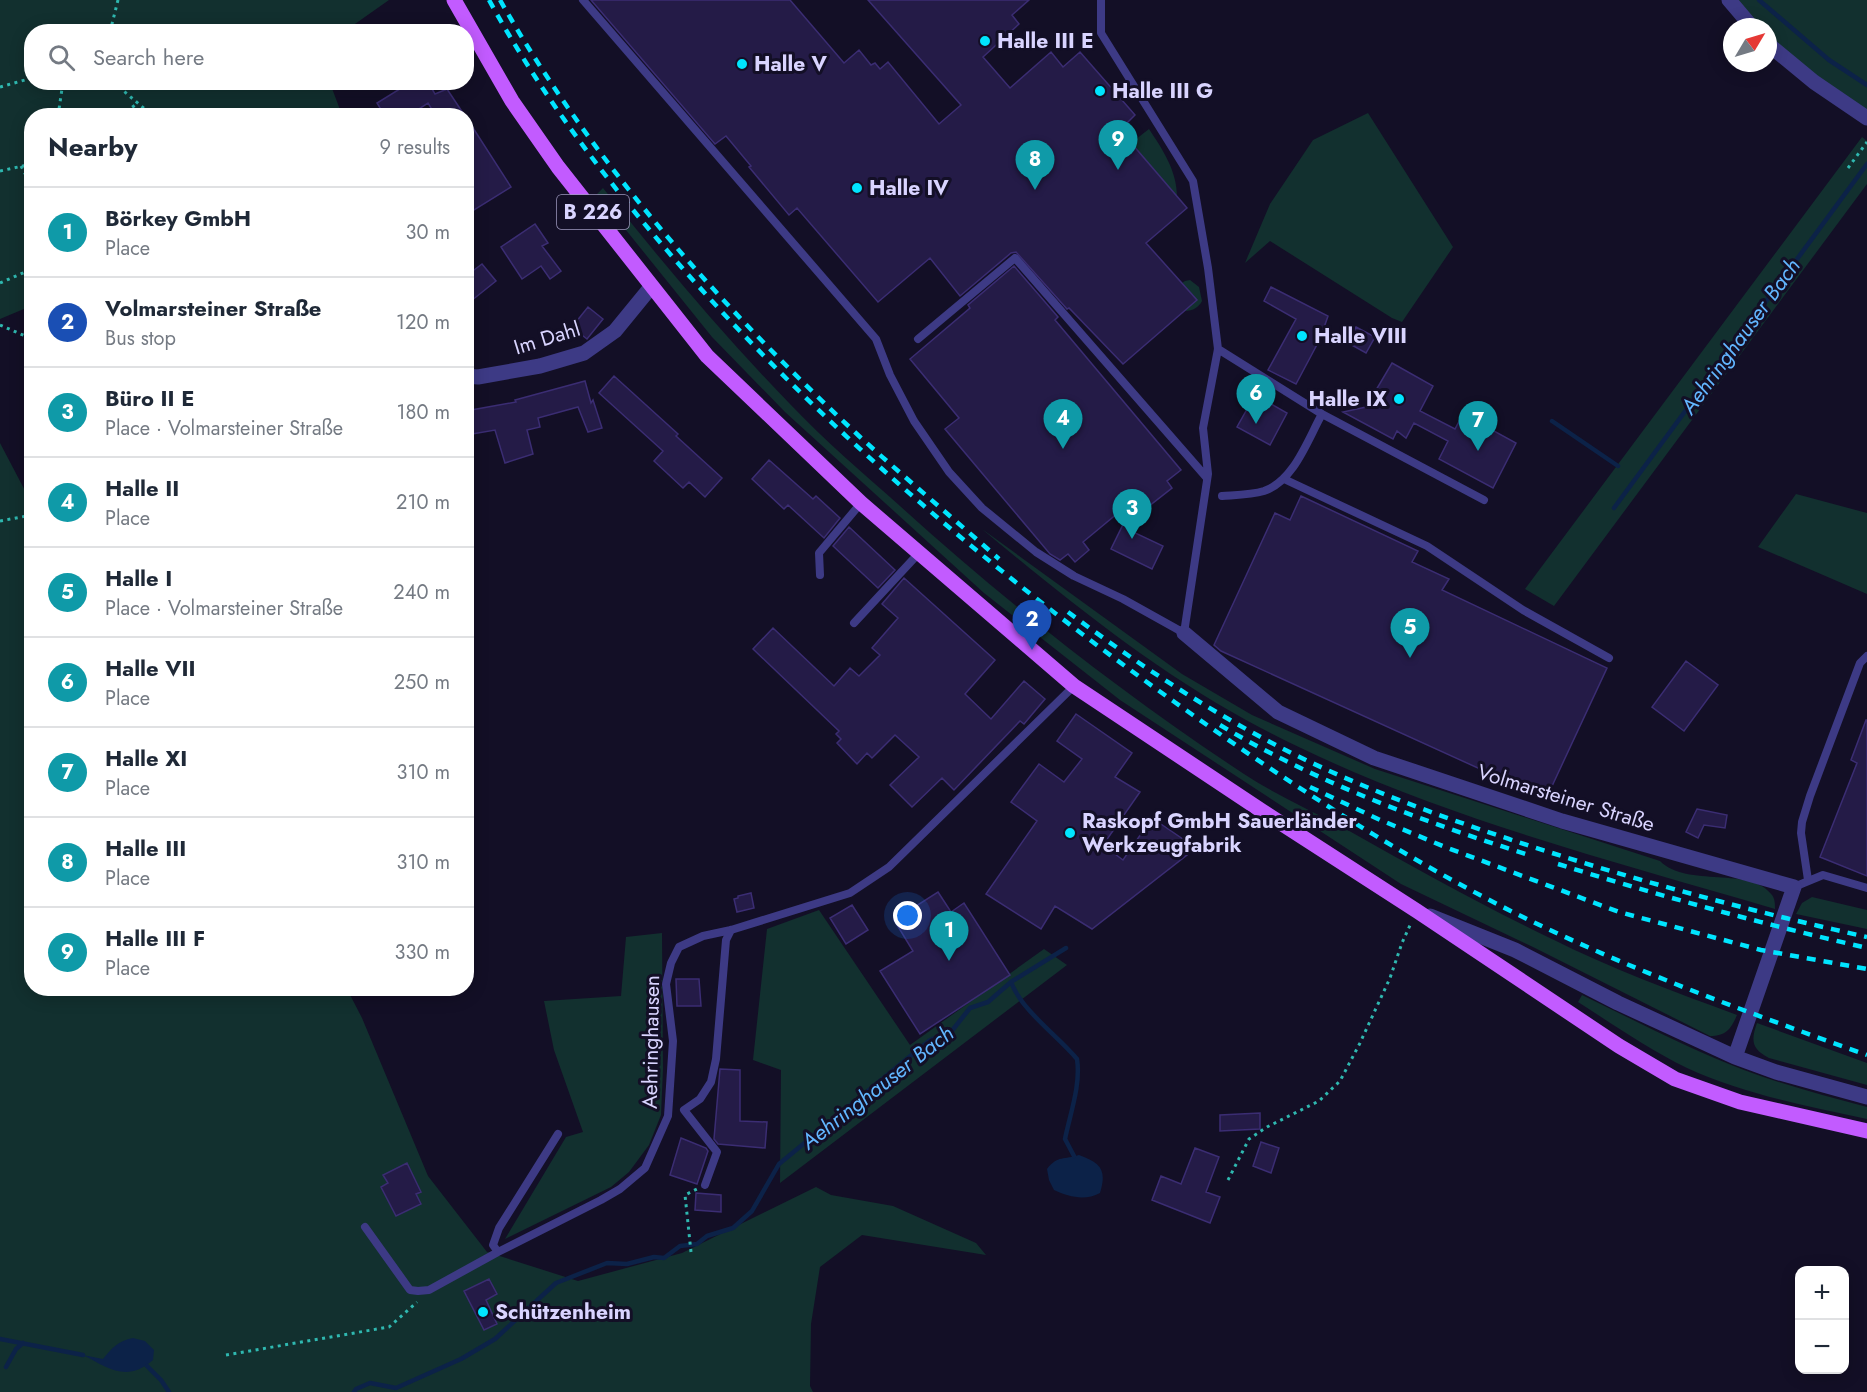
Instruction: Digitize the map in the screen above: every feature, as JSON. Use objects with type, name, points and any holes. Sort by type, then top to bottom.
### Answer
[{"type":"main road","name":"B 226","points":[[454,0],[468,24]]},
{"type":"main road","name":"B 226","points":[[474,35],[512,101],[558,167],[707,356],[861,503],[1074,686],[1619,1046],[1675,1079],[1740,1102],[1867,1131]]},
{"type":"street","points":[[1729,0],[1744,18]]},
{"type":"street","points":[[1777,51],[1814,81],[1867,118]]},
{"type":"street","name":"Im Dahl","points":[[474,377],[540,366],[584,353],[615,331],[651,287]]},
{"type":"street","name":"Volmarsteiner Straße","points":[[1184,633],[1278,712],[1374,758],[1562,821],[1801,884]]},
{"type":"street","points":[[1735,1057],[1801,884]]},
{"type":"street","points":[[1417,911],[1515,950],[1618,1003],[1735,1057],[1776,1072],[1867,1097]]},
{"type":"lane","points":[[583,0],[876,339],[890,375],[914,421],[949,472],[982,508],[1036,552],[1074,576],[1123,599],[1184,633],[1208,478],[1203,428],[1218,349],[1208,268],[1193,181],[1101,33],[1101,0]]},
{"type":"lane","points":[[918,339],[1015,258],[1208,478]]},
{"type":"lane","points":[[1218,349],[1322,414],[1484,500]]},
{"type":"lane","points":[[1222,496],[1266,491],[1284,479],[1291,472],[1322,414]]},
{"type":"lane","points":[[1284,479],[1427,546],[1523,610],[1609,658]]},
{"type":"lane","points":[[820,574],[819,553],[861,503]]},
{"type":"lane","points":[[854,623],[919,553]]},
{"type":"lane","points":[[1867,656],[1860,663],[1810,796],[1801,833],[1801,884],[1823,875],[1867,888]]},
{"type":"lane","name":"Aehringhausen","points":[[429,1290],[601,1200],[620,1189],[645,1168],[668,1116],[673,1041],[666,984],[671,963],[680,947],[704,936],[731,930],[850,893],[889,867],[1074,686]]},
{"type":"lane","points":[[705,1185],[717,1152],[684,1110],[700,1099],[711,1083],[716,1059],[726,940],[731,930]]},
{"type":"lane","points":[[498,1252],[493,1245],[499,1228],[558,1134]]},
{"type":"lane","points":[[365,1227],[410,1290],[429,1290]]},
{"type":"path","points":[[112,24],[117,1]]},
{"type":"path","points":[[0,87],[24,80]]},
{"type":"path","points":[[59,108],[62,90]]},
{"type":"path","points":[[123,90],[144,108]]},
{"type":"path","points":[[131,108],[138,103]]},
{"type":"path","points":[[1848,168],[1867,142]]},
{"type":"path","points":[[0,171],[24,165]]},
{"type":"path","points":[[21,166],[24,172]]},
{"type":"path","points":[[0,283],[24,272]]},
{"type":"path","points":[[0,325],[24,336]]},
{"type":"path","points":[[0,521],[24,516]]},
{"type":"path","points":[[1228,1180],[1249,1139],[1267,1127],[1319,1101],[1340,1081],[1390,978],[1402,943],[1417,911]]},
{"type":"path","points":[[691,1252],[685,1195],[705,1185]]},
{"type":"path","points":[[226,1355],[389,1327],[429,1290]]},
{"type":"green space","points":[[0,0],[389,0],[355,24],[24,24],[24,90],[333,90],[339,108],[24,108],[24,309],[0,319]]},
{"type":"green space","points":[[1730,0],[1867,0],[1867,118],[1777,51],[1777,18],[1745,18]]},
{"type":"green space","points":[[1368,113],[1453,247],[1402,322],[1392,318],[1270,241],[1245,263],[1270,204],[1313,140]]},
{"type":"green space","points":[[1149,129],[1172,170],[1177,197],[1131,143]]},
{"type":"green space","points":[[1862,137],[1867,141],[1867,184],[1554,606],[1525,589]]},
{"type":"green space","points":[[603,188],[717,325],[816,430],[982,578],[1110,680],[1199,744],[1268,789],[1473,899],[1575,950],[1644,980],[1737,1015],[1730,1028],[1720,1035],[1710,1036],[1401,884],[1120,700],[984,593],[785,412],[712,337],[597,194]]},
{"type":"green space","points":[[1190,280],[1199,287],[1202,301],[1195,308],[1185,311],[1197,300],[1182,283]]},
{"type":"green space","points":[[0,443],[24,489],[24,996],[351,996],[428,1176],[487,1252],[578,1281],[682,1253],[816,1187],[831,1195],[893,1206],[976,1243],[986,1255],[862,1235],[820,1267],[811,1324],[810,1386],[813,1392],[0,1392]]},
{"type":"green space","points":[[1796,494],[1867,513],[1867,594],[1758,547]]},
{"type":"green space","points":[[982,529],[1182,674],[1252,715],[1375,769],[1660,861],[1686,874],[1749,881],[1762,886],[1772,895],[1775,909],[1572,850],[1505,828],[1373,780],[1309,752],[1246,720],[1176,678],[1077,606]]},
{"type":"green space","points":[[1812,897],[1867,910],[1867,929],[1796,914],[1802,903]]},
{"type":"green space","points":[[819,910],[910,1045],[1044,949],[1067,965],[780,1183],[781,1070],[753,1060],[767,929]]},
{"type":"green space","points":[[662,933],[661,1115],[649,1145],[629,1172],[611,1187],[505,1239],[566,1137],[583,1132],[554,1050],[544,1001],[621,996],[626,937]]},
{"type":"green space","points":[[1582,995],[1723,1062],[1790,1085],[1867,1107],[1867,1119],[1753,1092],[1687,1068],[1645,1045],[1578,1002]]},
{"type":"green space","points":[[1757,1023],[1867,1063],[1867,1085],[1763,1055],[1754,1044],[1753,1039]]},
{"type":"water","points":[[1079,1155],[1093,1161],[1100,1168],[1103,1178],[1100,1193],[1089,1197],[1077,1197],[1054,1190],[1047,1169],[1058,1160]]},
{"type":"water","points":[[133,1338],[145,1341],[154,1350],[153,1360],[135,1371],[118,1371],[83,1355],[103,1359],[123,1341]]},
{"type":"building","points":[[591,0],[790,0],[844,63],[859,50],[871,65],[875,63],[880,69],[888,62],[939,124],[961,105],[868,0],[1029,0],[1012,15],[1019,24],[983,57],[1010,88],[1051,52],[1063,67],[1080,52],[1135,115],[1120,130],[1187,208],[1146,243],[1197,300],[1123,364],[1069,308],[1067,309],[1016,252],[1011,253],[960,296],[930,258],[878,302],[797,208],[789,215],[726,136],[715,144]]},
{"type":"building","points":[[398,90],[433,90],[435,94],[448,90],[460,108],[431,108],[428,103],[420,108],[380,108],[377,103]]},
{"type":"building","points":[[474,129],[511,187],[474,210]]},
{"type":"building","points":[[535,224],[548,243],[542,246],[561,271],[550,279],[541,266],[522,279],[501,247]]},
{"type":"building","points":[[482,264],[496,281],[474,299],[474,270]]},
{"type":"building","points":[[1014,266],[1058,317],[1055,320],[1181,470],[1167,481],[1172,488],[1144,510],[1133,532],[1163,546],[1152,569],[1111,549],[1136,498],[1083,542],[1089,550],[1075,562],[1068,554],[1060,560],[1050,554],[945,429],[959,418],[910,359],[970,308],[968,305]]},
{"type":"building","name":"Halle VIII","points":[[1271,287],[1328,316],[1320,339],[1296,384],[1268,370],[1296,319],[1264,301]]},
{"type":"building","points":[[588,307],[603,319],[587,339],[572,327]]},
{"type":"building","points":[[1356,327],[1375,337],[1366,353],[1348,343]]},
{"type":"building","points":[[1392,363],[1433,386],[1420,411],[1455,429],[1463,414],[1516,443],[1493,488],[1439,459],[1448,441],[1414,423],[1406,438],[1397,431],[1393,439],[1343,412],[1366,407]]},
{"type":"building","points":[[614,376],[722,478],[705,497],[689,482],[683,488],[654,461],[663,451],[599,393]]},
{"type":"building","points":[[585,381],[591,403],[593,400],[602,428],[588,432],[578,407],[538,418],[540,427],[527,430],[533,454],[505,463],[495,430],[474,434],[474,410],[516,402],[515,400]]},
{"type":"building","points":[[1255,395],[1287,413],[1270,445],[1237,427]]},
{"type":"building","points":[[769,460],[813,499],[816,496],[840,518],[824,538],[788,505],[784,509],[752,479]]},
{"type":"building","points":[[1301,496],[1418,551],[1412,562],[1449,579],[1442,590],[1607,668],[1546,799],[1221,651],[1214,645],[1275,513],[1290,520]]},
{"type":"building","points":[[849,527],[895,570],[878,588],[833,546]]},
{"type":"building","points":[[904,578],[995,660],[965,694],[991,719],[1024,681],[1045,699],[1024,724],[1020,721],[954,790],[942,778],[912,807],[890,785],[919,757],[895,735],[872,758],[867,753],[857,764],[837,743],[841,739],[836,734],[839,731],[753,649],[773,628],[834,686],[850,668],[859,676],[880,655],[872,648],[898,618],[882,604]]},
{"type":"building","points":[[1686,661],[1718,685],[1684,731],[1652,707]]},
{"type":"building","name":"Raskopf GmbH Sauerländer Werkzeugfabrik","points":[[1076,714],[1132,753],[1115,777],[1140,792],[1103,845],[1123,860],[1152,818],[1196,848],[1092,929],[1055,906],[1041,929],[986,894],[1037,821],[1011,802],[1039,764],[1064,782],[1082,759],[1057,741]]},
{"type":"building","points":[[1866,720],[1867,876],[1820,857],[1857,763],[1851,760]]},
{"type":"building","points":[[1697,809],[1727,815],[1725,828],[1704,825],[1698,838],[1686,832]]},
{"type":"building","points":[[938,892],[951,912],[964,903],[1010,975],[920,1034],[880,971],[913,951],[894,920]]},
{"type":"building","points":[[751,893],[754,908],[737,912],[734,899]]},
{"type":"building","points":[[852,905],[868,930],[846,944],[830,918]]},
{"type":"building","points":[[676,979],[699,979],[701,1006],[677,1006]]},
{"type":"building","points":[[720,1069],[740,1070],[740,1121],[767,1122],[765,1148],[718,1144],[714,1139]]},
{"type":"building","points":[[1260,1113],[1260,1129],[1220,1131],[1220,1115]]},
{"type":"building","points":[[681,1138],[706,1148],[708,1151],[697,1184],[670,1175]]},
{"type":"building","points":[[1261,1142],[1279,1148],[1271,1173],[1253,1166]]},
{"type":"building","points":[[1195,1148],[1219,1157],[1206,1192],[1220,1197],[1210,1223],[1152,1200],[1161,1176],[1181,1184]]},
{"type":"building","points":[[407,1163],[421,1192],[416,1194],[421,1204],[396,1216],[381,1187],[388,1183],[383,1175]]},
{"type":"building","points":[[696,1193],[721,1195],[721,1212],[695,1210]]},
{"type":"building","name":"Schützenheim","points":[[489,1279],[497,1294],[486,1300],[497,1324],[484,1330],[464,1291]]},
{"type":"waterway","points":[[1759,0],[1829,60],[1867,85]]},
{"type":"waterway","name":"Aehringhauser Bach","points":[[1614,508],[1867,164]]},
{"type":"waterway","points":[[1552,421],[1618,466]]},
{"type":"waterway","name":"Aehringhauser Bach","points":[[354,1392],[370,1383],[396,1388],[461,1359],[495,1339],[556,1283],[607,1263],[627,1264],[654,1257],[664,1258],[680,1246],[697,1244],[707,1236],[733,1228],[752,1211],[779,1164],[930,1040],[951,1032],[970,1008],[988,1002],[1011,982],[1066,948]]},
{"type":"waterway","points":[[1011,982],[1031,1013],[1077,1059],[1078,1079],[1065,1139],[1074,1156]]},
{"type":"waterway","name":"Aehringhauser Bach","points":[[0,1339],[83,1355]]},
{"type":"waterway","points":[[6,1367],[16,1349],[23,1343]]},
{"type":"waterway","name":"Aehringhauser Bach","points":[[147,1366],[169,1392]]},
{"type":"railway","points":[[489,0],[563,119],[649,230],[711,300],[864,453],[973,548],[1086,637],[1187,711],[1316,799],[1405,854],[1497,904],[1633,967],[1726,1004],[1867,1055]]},
{"type":"railway","points":[[500,0],[576,119],[663,232],[710,285],[758,337],[859,436],[999,559]]},
{"type":"railway","points":[[1068,612],[1166,681],[1243,727],[1299,757],[1387,795],[1478,829],[1597,867],[1776,916],[1867,937]]},
{"type":"railway","points":[[1220,725],[1294,765],[1372,800],[1532,856]]},
{"type":"railway","points":[[1310,787],[1445,847],[1619,912],[1761,950],[1867,969]]},
{"type":"railway","points":[[1558,864],[1712,909],[1867,948]]},
{"type":"place","name":"Halle III E","points":[[985,41]]},
{"type":"place","name":"Halle V","points":[[742,64]]},
{"type":"place","name":"Halle III G","points":[[1100,91]]},
{"type":"place","name":"Halle III F","points":[[1118,170]]},
{"type":"place","name":"Halle IV","points":[[857,188]]},
{"type":"place","name":"Halle III","points":[[1035,190]]},
{"type":"place","name":"Halle VIII","points":[[1302,336]]},
{"type":"place","name":"Halle IX","points":[[1399,399]]},
{"type":"place","name":"Halle VII","points":[[1256,424]]},
{"type":"place","name":"Halle II","points":[[1063,449]]},
{"type":"place","name":"Halle XI","points":[[1478,451]]},
{"type":"place","name":"Büro II E","points":[[1132,539]]},
{"type":"place","name":"Volmarsteiner Straße","points":[[1032,650]]},
{"type":"place","name":"Halle I","points":[[1410,658]]},
{"type":"place","name":"Raskopf GmbH Sauerländer Werkzeugfabrik","points":[[1070,833]]},
{"type":"place","name":"Börkey GmbH","points":[[949,961]]},
{"type":"place","name":"Schützenheim","points":[[483,1312]]}]
